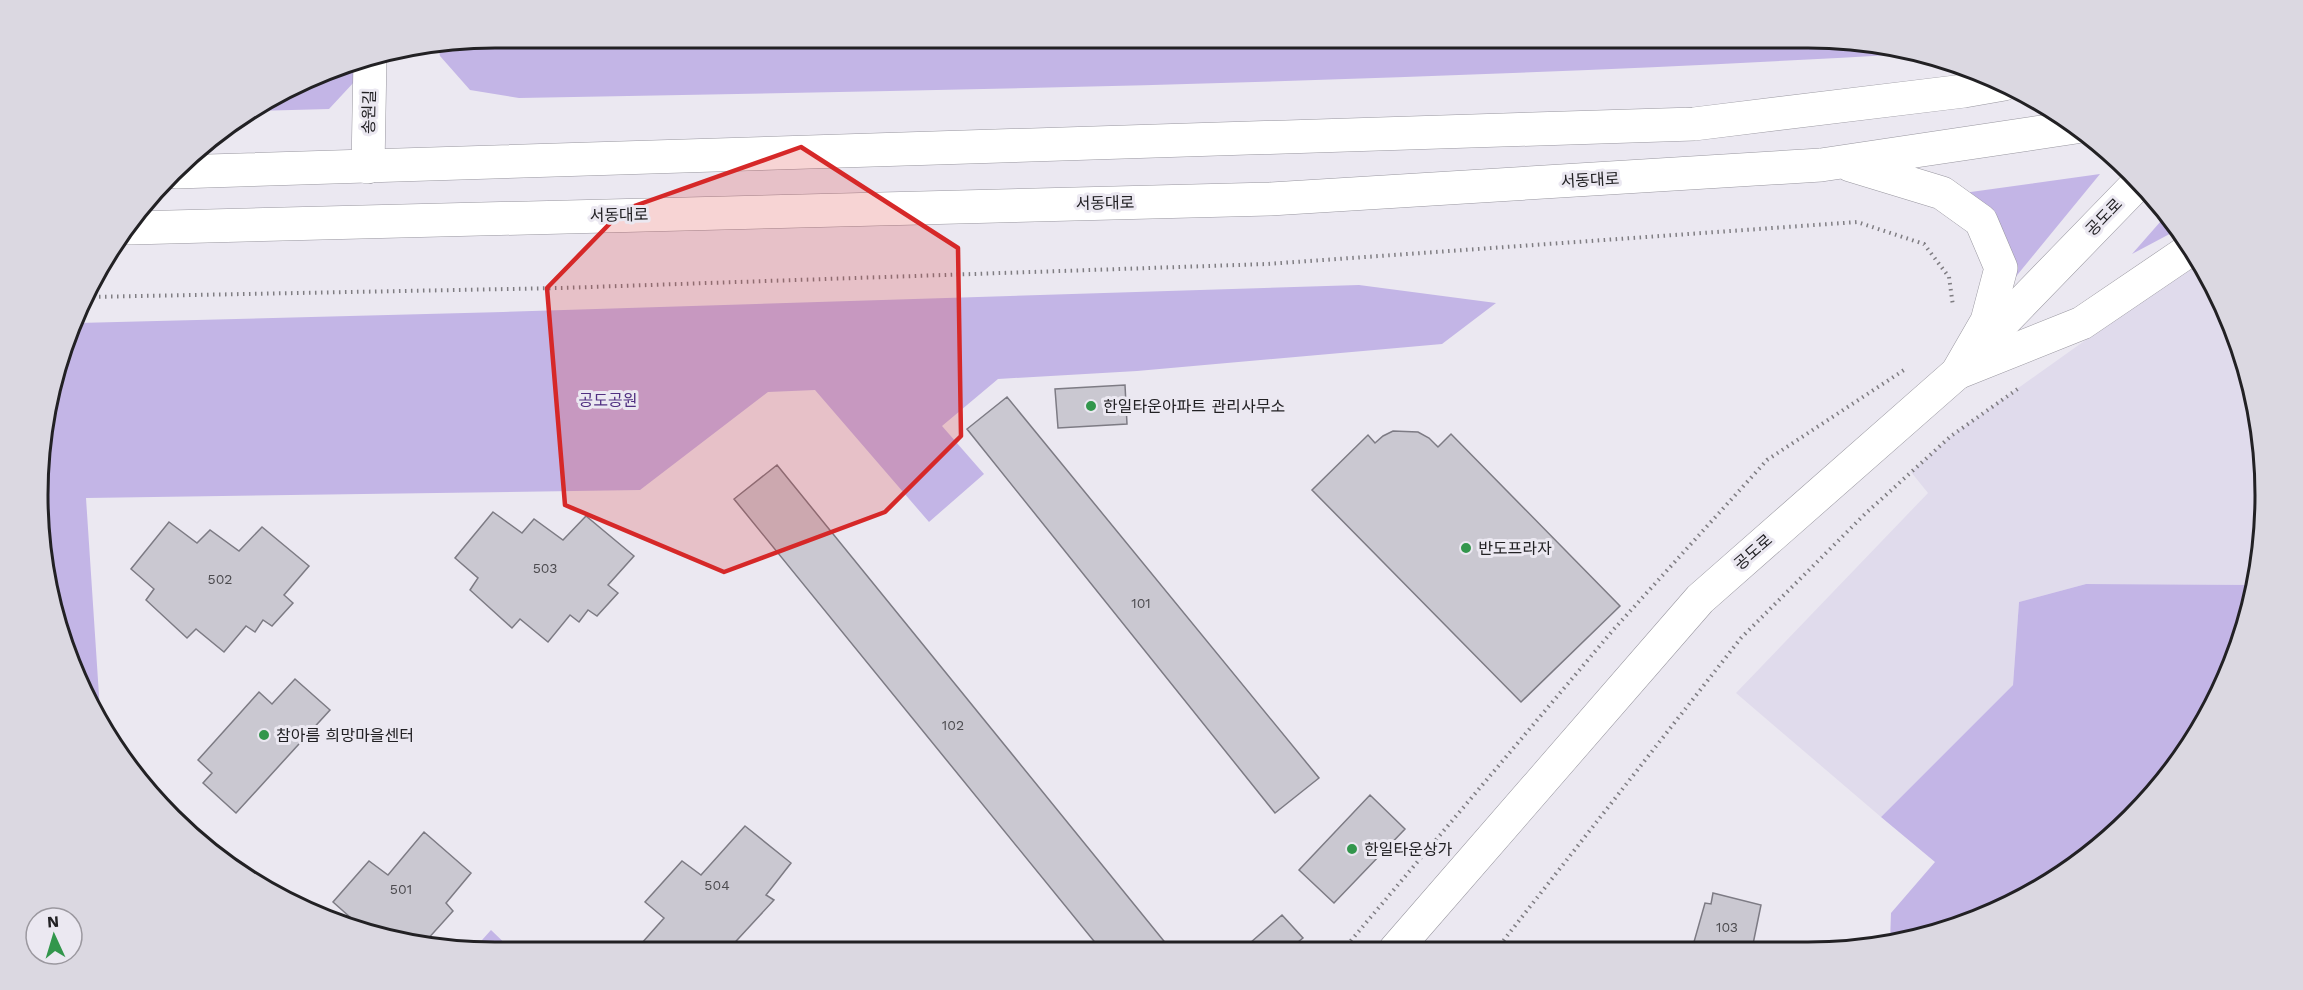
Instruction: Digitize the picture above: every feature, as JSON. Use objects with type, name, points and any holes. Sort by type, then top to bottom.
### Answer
[{"type":"main road","name":"송원길","points":[[368,167],[370,66]]},
{"type":"main road","points":[[187,172],[1694,124],[1976,84]]},
{"type":"main road","name":"서동대로","points":[[137,228],[1270,199],[1776,169],[1843,163],[2064,129]]},
{"type":"main road","points":[[1843,163],[1942,193],[1981,221],[2001,268],[1987,321],[1957,373]]},
{"type":"main road","name":"공도로","points":[[1402,942],[1700,599],[1957,373],[1976,350],[2133,188]]},
{"type":"main road","points":[[1957,373],[2082,323],[2184,254]]},
{"type":"path","points":[[94,297],[561,288],[1267,264],[1857,222],[1924,244],[1949,278],[1954,316]]},
{"type":"path","points":[[1350,942],[1614,629],[1767,459],[1912,364]]},
{"type":"path","points":[[1502,942],[1741,638],[1872,507],[1951,436],[2020,387]]},
{"type":"highlighted area","points":[[801,147],[958,248],[961,436],[885,512],[724,572],[565,505],[547,288],[623,210]]},
{"type":"shaded area","points":[[2191,265],[2221,324],[2240,379],[2246,408],[2254,466],[2255,495],[2251,553],[2246,582],[2245,585],[2086,584],[2019,602],[2013,685],[1881,817],[1736,693],[1928,493],[1911,472],[1951,436]]},
{"type":"green space","points":[[495,48],[1808,48],[1884,55],[1387,78],[1040,88],[519,98],[470,90],[440,56],[439,52]]},
{"type":"green space","points":[[354,71],[355,81],[329,109],[267,111],[297,94]]},
{"type":"green space","points":[[2100,174],[2009,285],[1949,195]]},
{"type":"green space","points":[[2161,221],[2170,234],[2132,254]]},
{"type":"green space","name":"공도공원","points":[[1359,285],[1496,303],[1442,344],[1137,371],[998,379],[942,426],[984,474],[929,522],[815,390],[768,392],[640,490],[86,498],[99,703],[82,666],[63,611],[49,524],[49,466],[52,437],[63,379],[82,323]]},
{"type":"green space","points":[[2086,584],[2245,585],[2231,639],[2209,693],[2163,767],[2124,811],[2080,850],[2032,882],[2006,896],[1952,918],[1890,934],[1891,913],[1935,862],[1881,817],[2013,685],[2019,602]]},
{"type":"green space","points":[[491,930],[504,942],[495,942],[481,942]]},
{"type":"building","name":"한일타운아파트 관리사무소","points":[[1125,385],[1127,424],[1058,428],[1055,389]]},
{"type":"building","points":[[1007,397],[1319,778],[1275,813],[967,429]]},
{"type":"building","name":"반도프라자","points":[[1393,431],[1418,432],[1438,447],[1451,434],[1620,606],[1521,702],[1312,490],[1368,435],[1375,443]]},
{"type":"building","points":[[777,465],[1165,942],[1095,942],[734,499]]},
{"type":"building","points":[[493,512],[522,533],[534,519],[563,540],[586,516],[634,556],[608,585],[618,593],[597,616],[588,610],[579,622],[570,615],[548,642],[520,619],[512,628],[470,590],[478,578],[455,558]]},
{"type":"building","points":[[169,522],[197,543],[210,530],[239,551],[262,527],[309,566],[284,595],[293,603],[272,626],[263,620],[255,632],[246,626],[224,652],[196,629],[187,638],[146,600],[154,589],[131,569]]},
{"type":"building","name":"참아름 희망마을센터","points":[[295,679],[330,710],[236,813],[203,783],[212,773],[198,760],[259,692],[272,704]]},
{"type":"building","name":"한일타운상가","points":[[1370,795],[1405,829],[1334,903],[1299,870]]},
{"type":"building","points":[[745,826],[791,863],[766,895],[774,900],[735,942],[643,942],[664,918],[645,902],[682,861],[701,875]]},
{"type":"building","points":[[424,832],[471,873],[446,903],[453,911],[430,937],[379,927],[351,918],[333,902],[369,861],[388,875]]},
{"type":"building","points":[[1713,893],[1761,905],[1753,942],[1694,942],[1705,903],[1711,904]]},
{"type":"building","points":[[1282,915],[1303,938],[1298,942],[1251,942]]},
{"type":"place","name":"한일타운아파트 관리사무소","points":[[1091,406]]},
{"type":"place","name":"반도프라자","points":[[1466,548]]},
{"type":"place","name":"참아름 희망마을센터","points":[[264,735]]},
{"type":"place","name":"한일타운상가","points":[[1352,849]]}]
